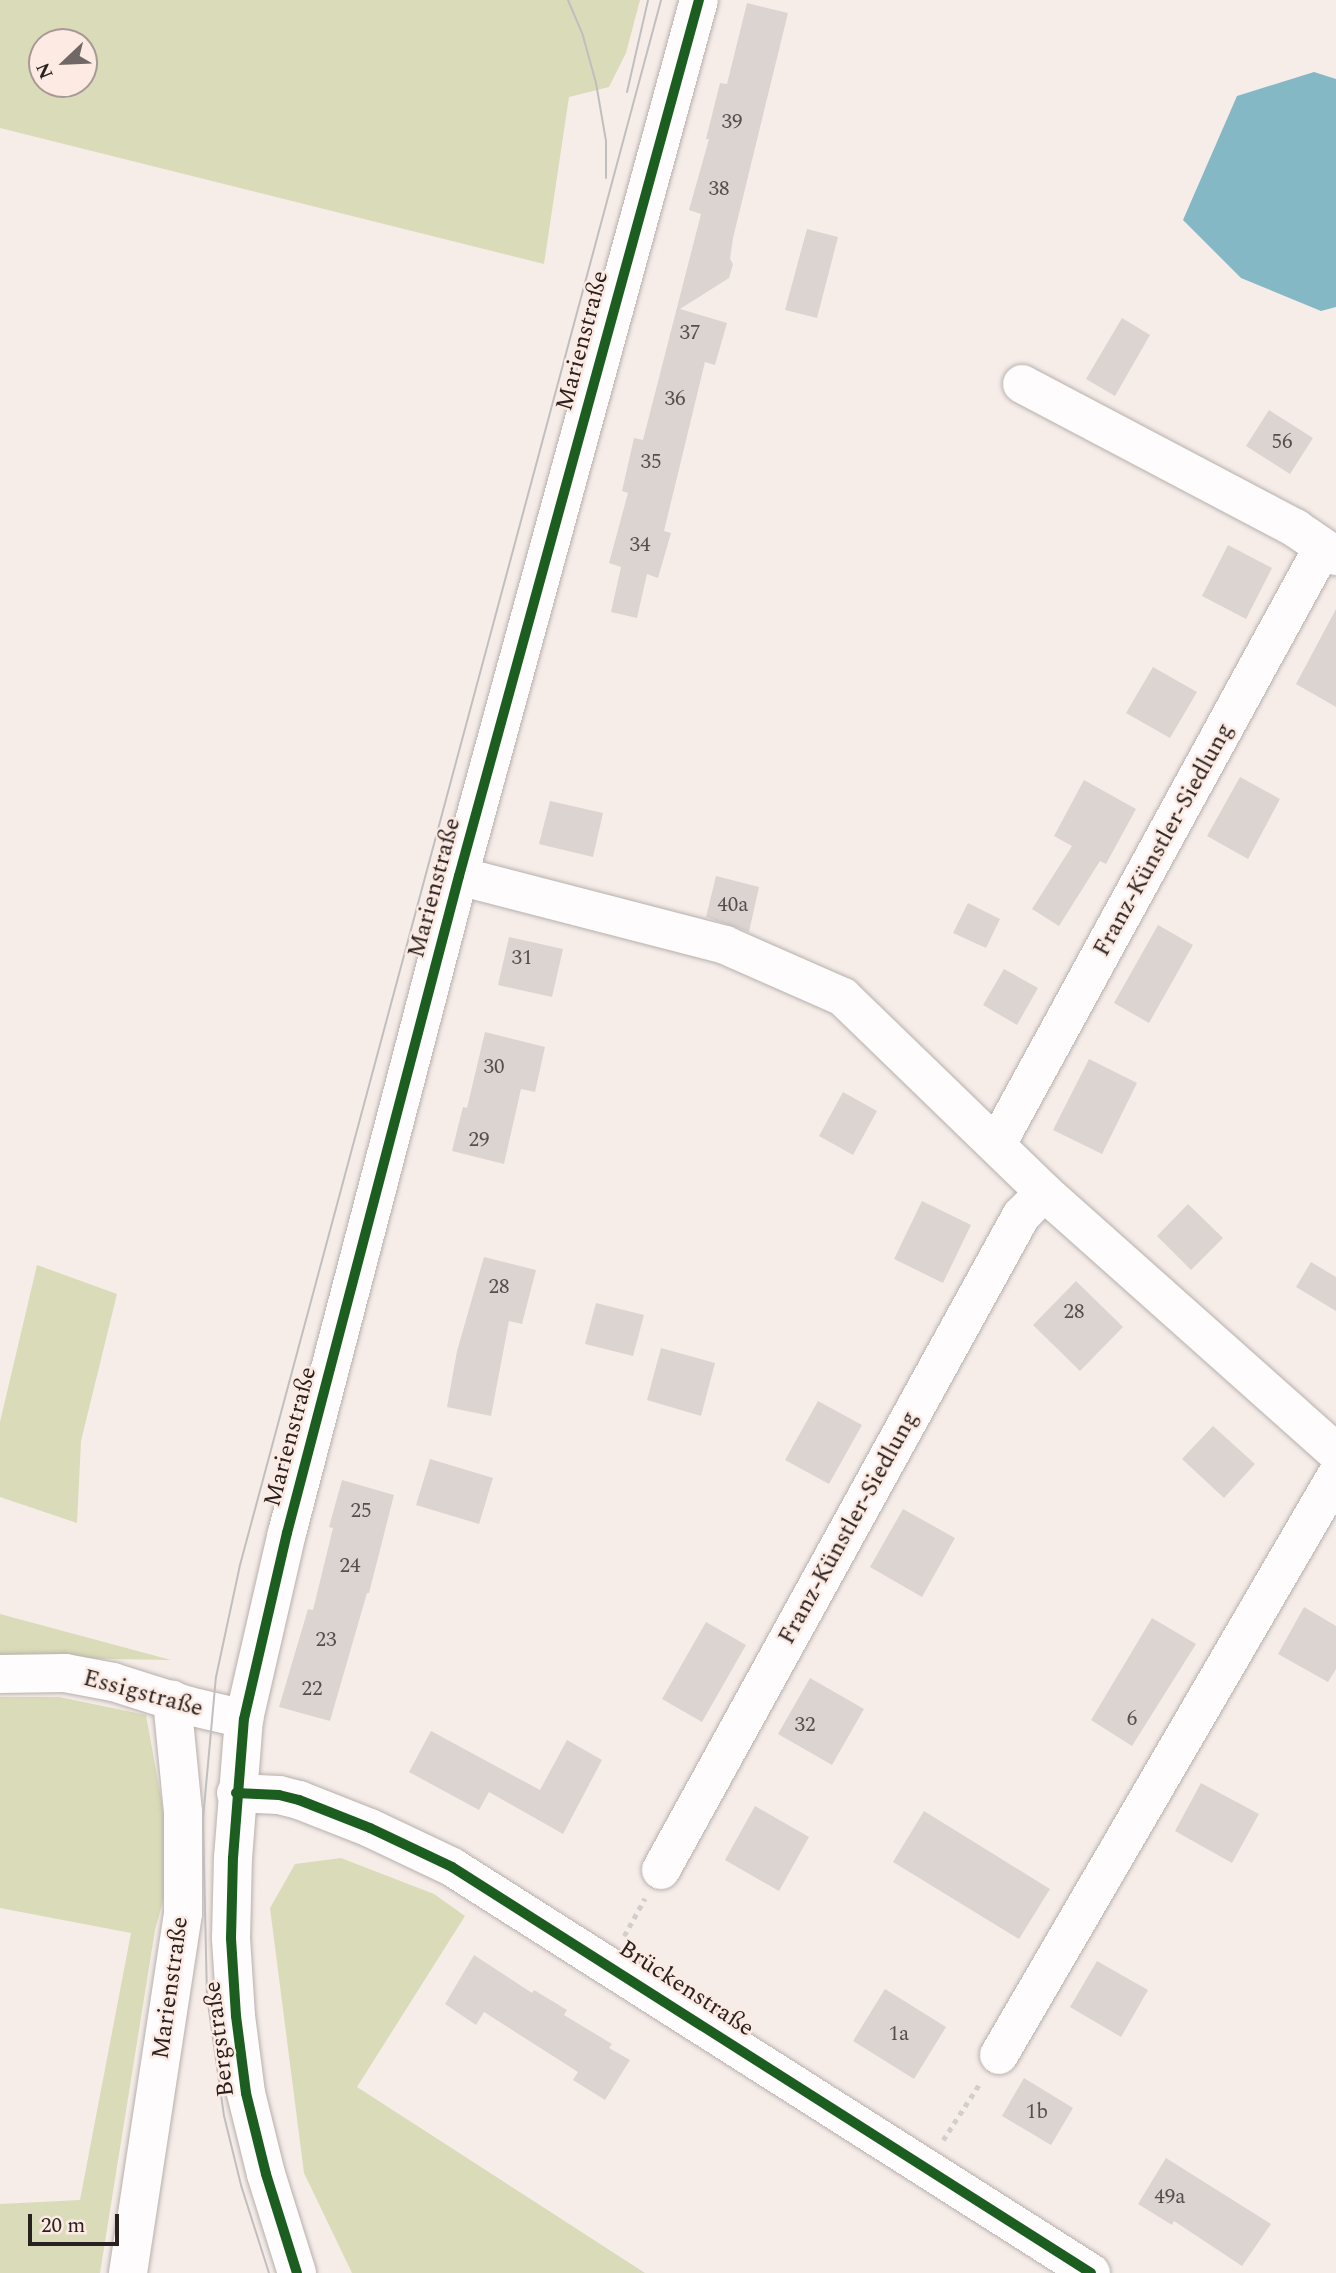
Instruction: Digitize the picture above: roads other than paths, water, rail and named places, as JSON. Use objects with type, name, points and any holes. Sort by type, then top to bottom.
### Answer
[{"type":"street","name":"Marienstraße","points":[[236,1793],[244,1719],[281,1559],[459,876],[699,0]]},
{"type":"street","points":[[1022,384],[1295,528],[1329,553]]},
{"type":"street","name":"Franz-Künstler-Siedlung","points":[[998,1144],[1329,553]]},
{"type":"street","points":[[459,876],[725,945],[843,997],[998,1144],[1044,1192],[1336,1452]]},
{"type":"street","name":"Franz-Künstler-Siedlung","points":[[655,1880],[1021,1216],[1044,1192]]},
{"type":"street","points":[[999,2055],[1336,1476]]},
{"type":"street","name":"Essigstraße","points":[[0,1674],[65,1673],[130,1686],[244,1719]]},
{"type":"street","name":"Marienstraße","points":[[128,2273],[183,1913],[183,1812],[172,1700]]},
{"type":"street","name":"Brückenstraße","points":[[236,1793],[279,1795],[299,1800],[370,1828],[452,1867],[1091,2273]]},
{"type":"street","name":"Bergstraße","points":[[236,1793],[231,1938],[236,2016],[247,2093],[266,2174],[297,2273]]},
{"type":"water","points":[[1314,72],[1336,79],[1336,307],[1321,311],[1241,278],[1183,220],[1237,96]]},
{"type":"tram line","points":[[568,0],[583,36],[596,83],[606,141],[606,178]]},
{"type":"tram line","points":[[627,92],[648,0]]},
{"type":"tram line","points":[[269,2273],[241,2185],[224,2116],[207,1997],[203,1819],[216,1677],[240,1565],[661,0]]}]
